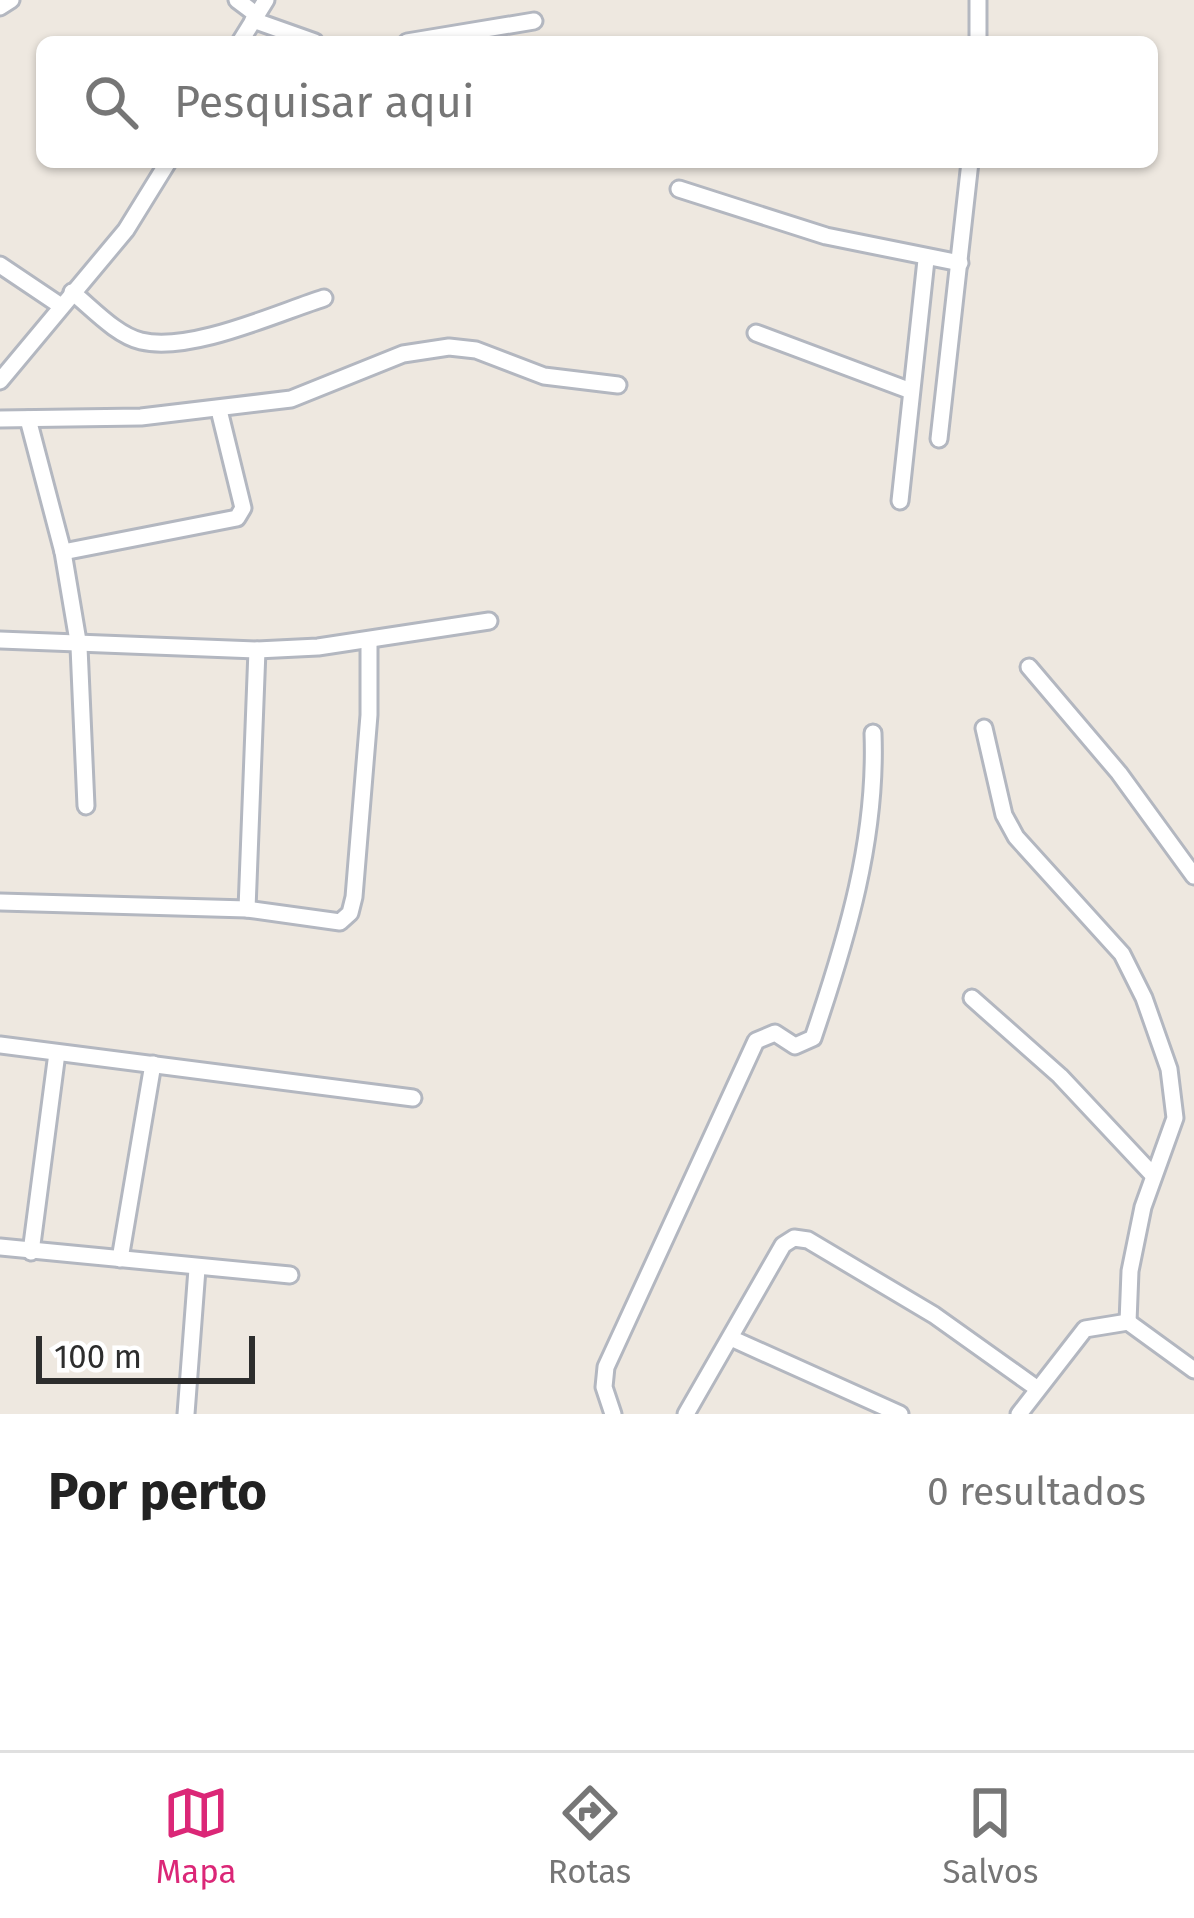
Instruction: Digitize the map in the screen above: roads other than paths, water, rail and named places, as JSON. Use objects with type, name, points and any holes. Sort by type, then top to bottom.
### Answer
[{"type":"street","points":[[0,7],[11,0]]},
{"type":"street","points":[[237,0],[304,36]]},
{"type":"street","points":[[978,0],[978,36]]},
{"type":"street","points":[[443,36],[534,21]]},
{"type":"street","points":[[0,381],[126,230],[164,168]]},
{"type":"street","points":[[939,439],[969,168]]},
{"type":"street","points":[[679,188],[826,236],[926,260],[960,263]]},
{"type":"street","points":[[900,501],[926,260]]},
{"type":"street","points":[[0,265],[126,335],[153,342],[195,338],[324,298]]},
{"type":"street","points":[[756,333],[911,391]]},
{"type":"street","points":[[0,418],[219,410],[316,392],[403,354],[449,347],[476,350],[544,376],[618,386]]},
{"type":"street","points":[[63,553],[229,522],[241,514],[219,410]]},
{"type":"street","points":[[28,419],[63,553],[79,646],[86,806]]},
{"type":"street","points":[[0,640],[257,650],[369,640],[488,621]]},
{"type":"street","points":[[0,902],[248,909],[340,922],[350,913],[369,715],[369,640]]},
{"type":"street","points":[[248,909],[257,650]]},
{"type":"street","points":[[1029,667],[1120,772],[1194,876]]},
{"type":"street","points":[[983,728],[1004,815],[1016,837],[1122,953],[1144,998],[1168,1069],[1175,1118],[1152,1174],[1130,1271],[1128,1322]]},
{"type":"street","points":[[614,1414],[604,1388],[606,1367],[756,1041],[775,1033],[795,1046],[813,1037],[857,898],[872,812],[873,733]]},
{"type":"street","points":[[971,998],[1060,1076],[1152,1174]]},
{"type":"street","points":[[0,1045],[413,1098]]},
{"type":"street","points":[[31,1252],[57,1053]]},
{"type":"street","points":[[120,1259],[153,1064]]},
{"type":"street","points":[[686,1414],[734,1339],[783,1245],[794,1238],[808,1240],[934,1315],[1035,1387]]},
{"type":"street","points":[[0,1247],[290,1275]]},
{"type":"street","points":[[186,1414],[197,1269]]},
{"type":"street","points":[[1019,1414],[1035,1387],[1084,1329],[1128,1322],[1194,1370]]},
{"type":"street","points":[[734,1339],[900,1414]]}]
